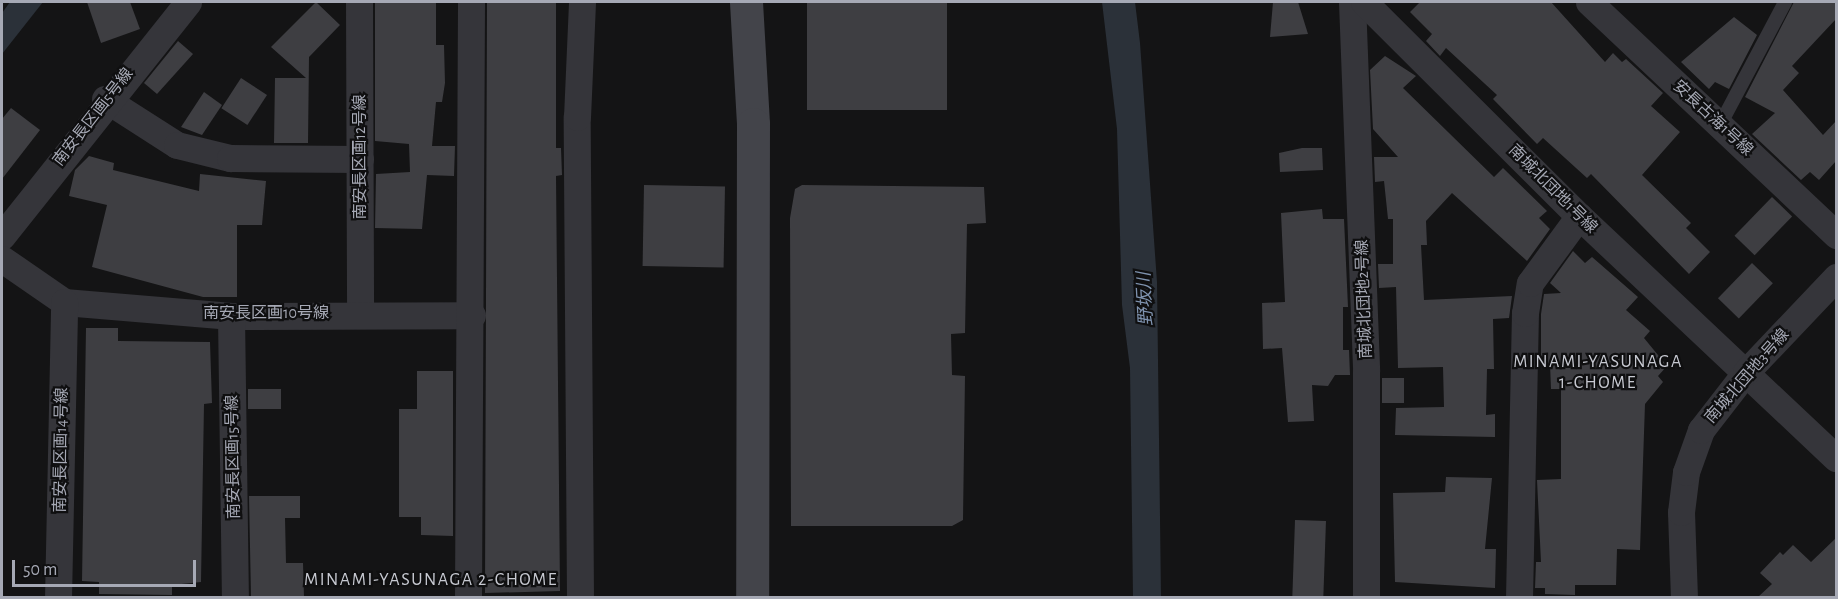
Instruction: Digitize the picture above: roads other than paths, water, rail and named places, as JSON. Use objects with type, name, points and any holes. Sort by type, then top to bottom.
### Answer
[{"type":"street","name":"南安長区画5号線","points":[[2,236],[105,99],[188,2]]},
{"type":"street","name":"南安長区画12号線","points":[[359,2],[360,313]]},
{"type":"street","points":[[468,597],[472,315],[471,2]]},
{"type":"street","points":[[580,597],[577,117],[582,2]]},
{"type":"street","points":[[747,2],[753,124],[752,597]]},
{"type":"street","name":"南城北団地2号線","points":[[1352,2],[1366,371],[1366,597]]},
{"type":"street","name":"南城北団地1号線","points":[[1364,2],[1579,216],[1836,458]]},
{"type":"street","name":"安長古海1号線","points":[[1589,2],[1836,235]]},
{"type":"street","points":[[105,99],[177,145],[230,158],[360,159]]},
{"type":"street","points":[[1519,597],[1525,313],[1530,283],[1579,216]]},
{"type":"street","points":[[2,259],[63,302]]},
{"type":"street","name":"南城北団地3号線","points":[[1684,597],[1681,512],[1686,472],[1701,430],[1746,372],[1836,277]]},
{"type":"street","name":"南安長区画10号線","points":[[63,302],[231,316],[360,313],[472,315]]},
{"type":"street","name":"南安長区画14号線","points":[[58,597],[63,302]]},
{"type":"street","name":"南安長区画15号線","points":[[231,316],[235,597]]},
{"type":"lane","points":[[1720,125],[1785,2]]},
{"type":"water","points":[[10,2],[43,2],[2,54],[2,13]]},
{"type":"water","name":"野坂川","points":[[1102,2],[1135,2],[1140,43],[1157,282],[1161,597],[1133,597],[1130,368],[1122,305],[1117,129]]},
{"type":"district","name":"MINAMI-YASUNAGA 1-CHOME","points":[[1598,373]]},
{"type":"district","name":"MINAMI-YASUNAGA 2-CHOME","points":[[431,580]]}]
